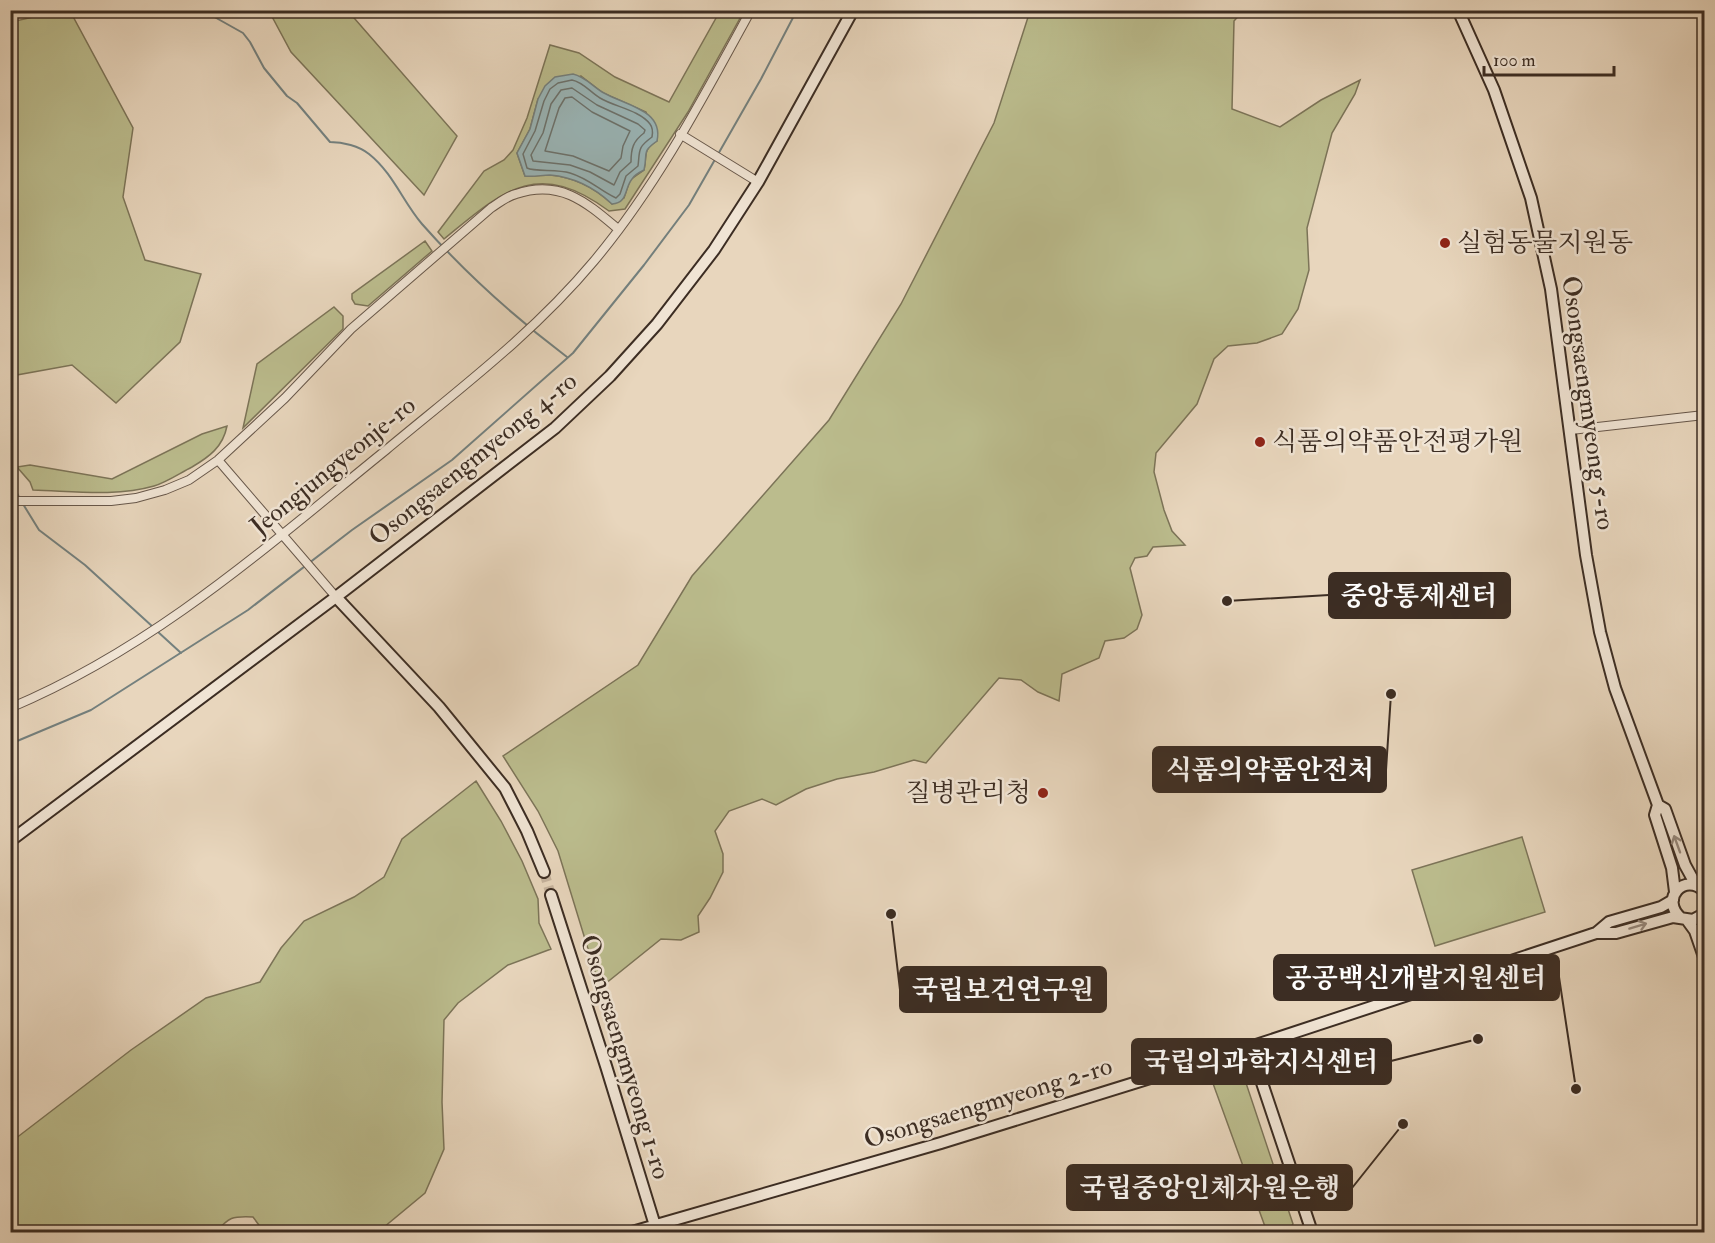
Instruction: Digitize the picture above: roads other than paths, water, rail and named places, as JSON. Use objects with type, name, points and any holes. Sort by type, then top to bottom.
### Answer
[{"type":"street","points":[[10,501],[111,501],[136,498],[189,480],[218,460],[285,398],[351,329],[458,237],[514,194],[533,190],[552,190],[571,194],[588,204],[618,229],[683,136],[751,10]]},
{"type":"street","name":"Osongsaengmyeong 4-ro","points":[[10,841],[336,597],[555,428],[610,376],[657,324],[714,250],[753,179],[853,10]]},
{"type":"street","name":"Osongsaengmyeong 5-ro","points":[[1458,10],[1494,90],[1531,198],[1551,289],[1586,555],[1600,632],[1616,688],[1658,805],[1655,815],[1672,868],[1674,909],[1684,919]]},
{"type":"street","points":[[683,136],[753,179]]},
{"type":"street","name":"Jeongjungyeonje-ro","points":[[10,708],[85,672],[143,638],[286,538],[523,336],[595,260],[618,229]]},
{"type":"street","points":[[1571,430],[1704,415]]},
{"type":"street","points":[[218,460],[336,597],[439,707],[505,788],[527,831],[544,873]]},
{"type":"street","name":"Osongsaengmyeong 5-ro","points":[[1658,805],[1665,809],[1685,865],[1702,889]]},
{"type":"street","name":"Osongsaengmyeong 2-ro","points":[[1596,933],[1610,922],[1661,907],[1684,885],[1702,889]]},
{"type":"street","name":"Osongsaengmyeong 1-ro","points":[[551,895],[656,1229]]},
{"type":"street","name":"Osongsaengmyeong 2-ro","points":[[632,1233],[656,1229],[1250,1047],[1596,933],[1616,933],[1668,918],[1693,920],[1704,916]]},
{"type":"street","points":[[1684,919],[1695,931],[1704,957]]},
{"type":"street","points":[[1250,1047],[1312,1233]]},
{"type":"water","points":[[573,74],[582,77],[604,93],[641,110],[655,122],[658,131],[657,141],[646,153],[644,170],[633,178],[623,198],[617,203],[612,204],[591,188],[567,178],[550,175],[525,176],[517,153],[530,129],[538,99],[545,86],[555,77]]},
{"type":"waterway","points":[[202,10],[243,33],[264,68],[330,142],[365,151],[385,170],[422,224],[456,261],[509,310],[567,357]]},
{"type":"waterway","points":[[10,744],[91,710],[248,610],[352,530],[452,460],[573,353],[689,205],[761,79],[797,10]]},
{"type":"waterway","points":[[10,480],[20,499]]},
{"type":"waterway","points":[[23,504],[39,530],[85,565],[153,627]]},
{"type":"waterway","points":[[157,631],[181,653]]},
{"type":"tunnel","points":[[544,872],[551,895]]},
{"type":"place","name":"실험동물지원동","points":[[1445,243]]},
{"type":"place","name":"식품의약품안전평가원","points":[[1260,442]]},
{"type":"place","name":"중앙통제센터","points":[[1227,601]]},
{"type":"place","name":"식품의약품안전처","points":[[1391,694]]},
{"type":"place","name":"질병관리청","points":[[1043,793]]},
{"type":"place","name":"국립보건연구원","points":[[891,914]]},
{"type":"place","name":"국립의과학지식센터","points":[[1478,1039]]},
{"type":"place","name":"공공백신개발지원센터","points":[[1576,1089]]},
{"type":"place","name":"국립중앙인체자원은행","points":[[1403,1124]]}]
